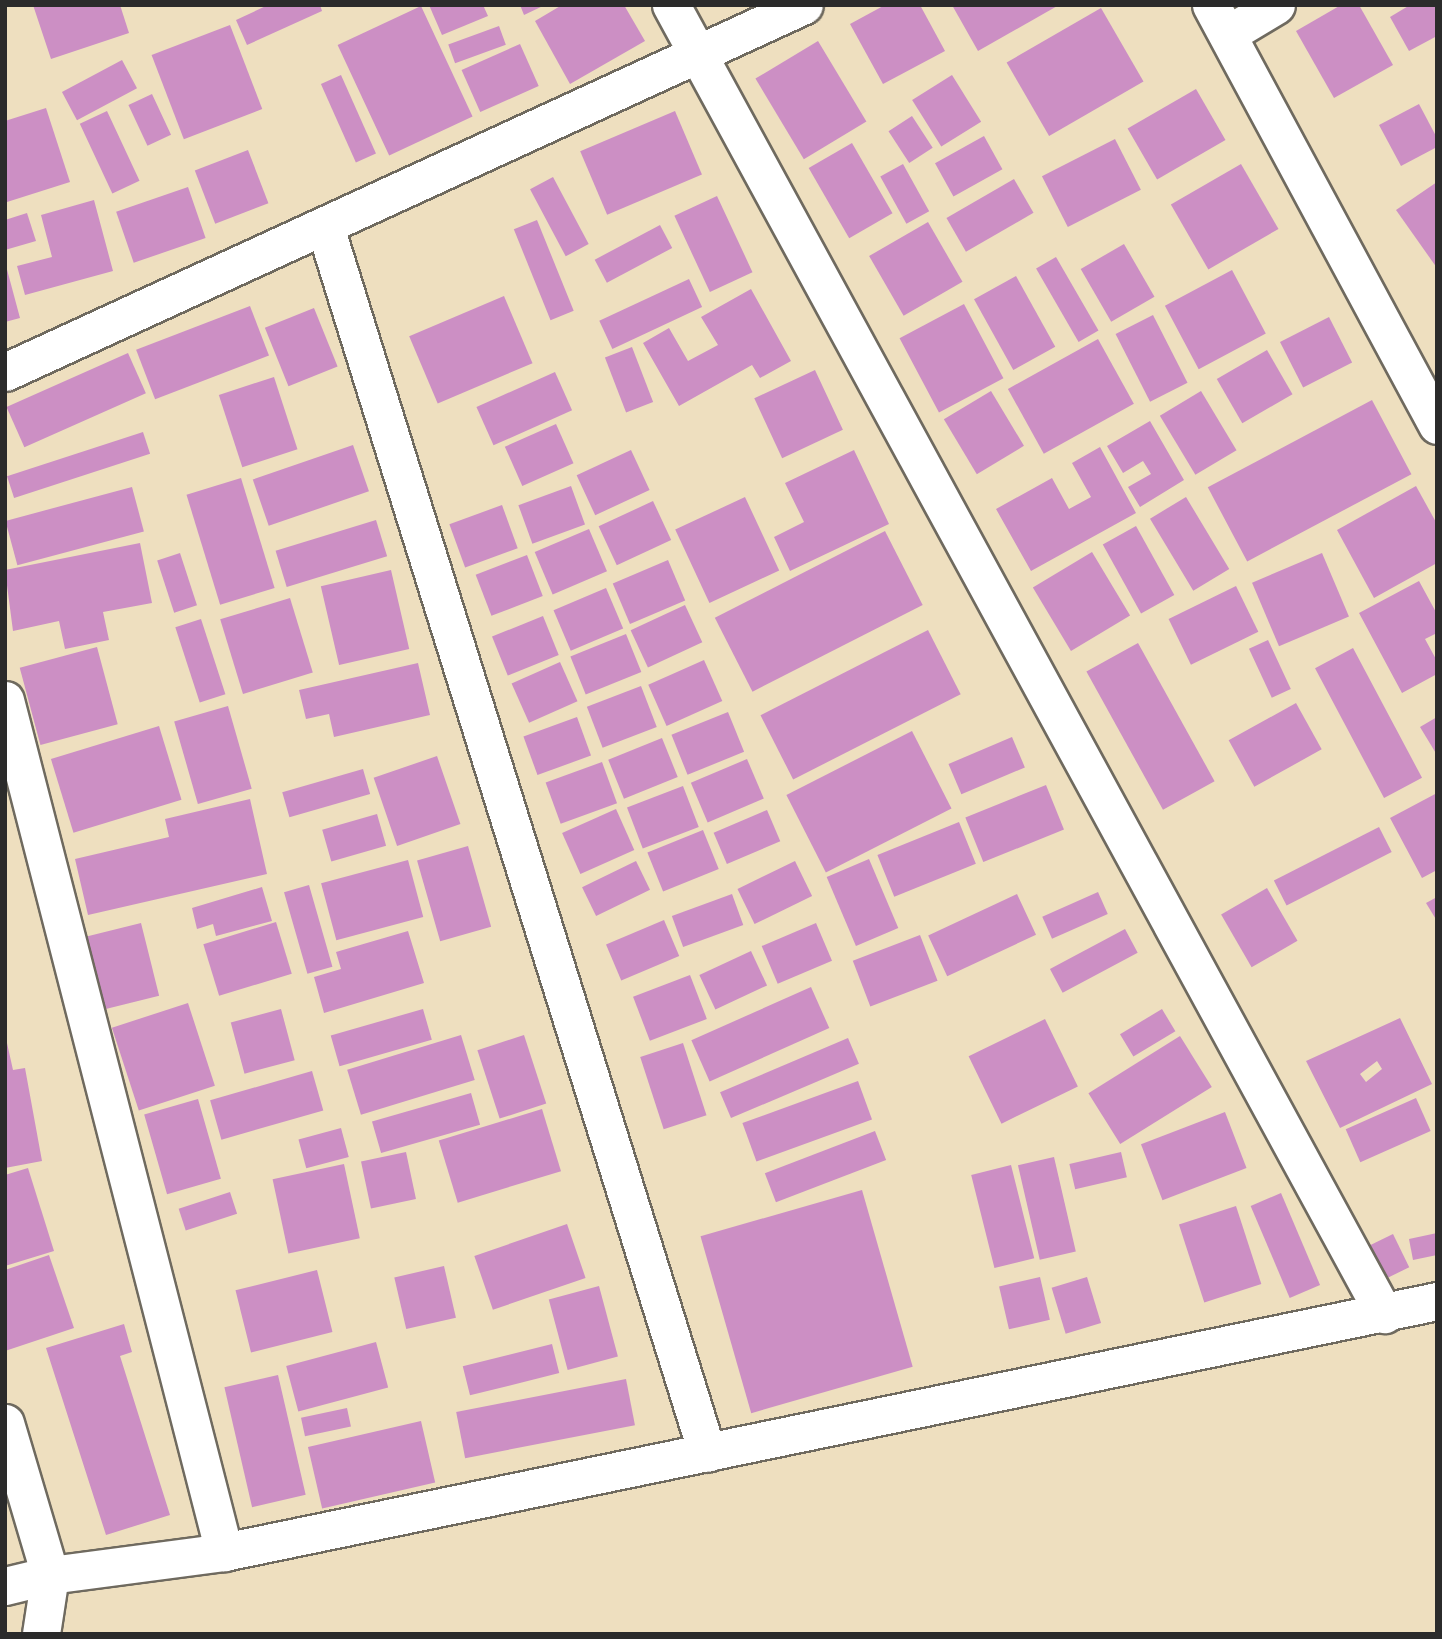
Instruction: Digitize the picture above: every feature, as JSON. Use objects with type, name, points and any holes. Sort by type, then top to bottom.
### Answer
[{"type":"street","points":[[671,5],[1384,1314]]},
{"type":"street","points":[[5,372],[804,5]]},
{"type":"street","points":[[1276,5],[1219,20],[1424,366],[1437,425]]},
{"type":"street","points":[[325,227],[706,1453]]},
{"type":"street","points":[[5,700],[224,1552]]},
{"type":"street","points":[[5,1586],[50,1575],[224,1552],[1437,1301]]},
{"type":"street","points":[[5,1423],[50,1575],[41,1634]]},
{"type":"building","points":[[33,5],[120,5],[129,33],[51,59]]},
{"type":"building","points":[[268,5],[320,5],[322,11],[247,45],[236,20]]},
{"type":"building","points":[[429,5],[483,5],[488,16],[442,35]]},
{"type":"building","points":[[520,5],[545,5],[524,15]]},
{"type":"building","points":[[562,5],[624,5],[645,41],[570,84],[535,21]]},
{"type":"building","points":[[885,5],[920,5],[945,51],[883,84],[850,24]]},
{"type":"building","points":[[952,5],[1059,5],[978,51]]},
{"type":"building","points":[[1341,5],[1359,5],[1393,65],[1334,98],[1296,31]]},
{"type":"building","points":[[1410,5],[1437,5],[1437,36],[1409,51],[1390,17]]},
{"type":"building","points":[[421,6],[473,117],[389,155],[338,45]]},
{"type":"building","points":[[1101,8],[1144,82],[1049,136],[1007,62]]},
{"type":"building","points":[[230,25],[262,109],[184,139],[152,55]]},
{"type":"building","points":[[499,26],[506,45],[455,63],[448,44]]},
{"type":"building","points":[[818,41],[866,122],[804,159],[755,79]]},
{"type":"building","points":[[520,44],[539,86],[480,112],[462,70]]},
{"type":"building","points":[[122,60],[137,88],[77,120],[62,92]]},
{"type":"building","points":[[341,75],[376,154],[356,163],[321,84]]},
{"type":"building","points":[[952,75],[981,122],[941,147],[912,100]]},
{"type":"building","points":[[1196,89],[1226,140],[1157,180],[1128,128]]},
{"type":"building","points":[[152,94],[171,135],[147,146],[128,105]]},
{"type":"building","points":[[1419,104],[1437,138],[1437,147],[1401,166],[1379,125]]},
{"type":"building","points":[[46,108],[70,182],[7,202],[5,121]]},
{"type":"building","points":[[107,111],[140,181],[112,193],[80,124]]},
{"type":"building","points":[[675,111],[702,175],[607,215],[580,151]]},
{"type":"building","points":[[912,116],[933,148],[909,163],[889,131]]},
{"type":"building","points":[[984,136],[1002,169],[953,196],[935,163]]},
{"type":"building","points":[[1115,139],[1141,190],[1068,227],[1042,176]]},
{"type":"building","points":[[852,143],[892,213],[849,238],[809,168]]},
{"type":"building","points":[[248,150],[268,203],[215,224],[195,170]]},
{"type":"building","points":[[903,164],[929,211],[906,224],[880,177]]},
{"type":"building","points":[[1241,164],[1278,229],[1208,269],[1171,204]]},
{"type":"building","points":[[553,177],[589,244],[566,256],[530,189]]},
{"type":"building","points":[[1014,179],[1034,213],[966,252],[946,218]]},
{"type":"building","points":[[1437,182],[1437,268],[1396,210]]},
{"type":"building","points":[[188,187],[206,238],[134,263],[116,212]]},
{"type":"building","points":[[717,196],[752,272],[710,292],[674,216]]},
{"type":"building","points":[[94,200],[113,271],[25,295],[17,266],[52,257],[41,215]]},
{"type":"building","points":[[27,213],[36,241],[5,250],[5,220]]},
{"type":"building","points":[[537,220],[574,311],[551,320],[514,229]]},
{"type":"building","points":[[928,222],[962,282],[904,316],[869,256]]},
{"type":"building","points":[[660,225],[672,248],[607,283],[595,260]]},
{"type":"building","points":[[1124,244],[1154,297],[1111,322],[1081,269]]},
{"type":"building","points":[[1056,257],[1098,331],[1079,342],[1036,269]]},
{"type":"building","points":[[5,262],[20,318],[5,322]]},
{"type":"building","points":[[1232,270],[1266,334],[1199,369],[1165,306]]},
{"type":"building","points":[[1016,276],[1055,347],[1013,370],[974,299]]},
{"type":"building","points":[[689,279],[702,307],[612,349],[599,321]]},
{"type":"building","points":[[751,289],[791,361],[760,378],[752,365],[679,406],[643,343],[669,328],[688,361],[718,345],[701,317]]},
{"type":"building","points":[[504,296],[533,363],[438,403],[409,336]]},
{"type":"building","points":[[964,304],[1003,378],[939,412],[900,338]]},
{"type":"building","points":[[250,306],[269,355],[155,399],[136,350]]},
{"type":"building","points":[[314,308],[338,366],[288,386],[265,328]]},
{"type":"building","points":[[1153,315],[1188,383],[1150,402],[1116,334]]},
{"type":"building","points":[[1329,317],[1352,362],[1303,387],[1280,342]]},
{"type":"building","points":[[1098,339],[1134,404],[1044,454],[1008,389]]},
{"type":"building","points":[[632,347],[653,402],[626,412],[605,357]]},
{"type":"building","points":[[1267,350],[1292,394],[1242,423],[1217,379]]},
{"type":"building","points":[[128,353],[146,393],[24,447],[6,407]]},
{"type":"building","points":[[815,370],[843,430],[782,458],[754,398]]},
{"type":"building","points":[[555,372],[572,410],[494,445],[476,407]]},
{"type":"building","points":[[274,377],[297,449],[242,467],[219,395]]},
{"type":"building","points":[[991,391],[1024,446],[977,474],[944,419]]},
{"type":"building","points":[[1201,391],[1237,450],[1195,475],[1160,416]]},
{"type":"building","points":[[1372,400],[1411,474],[1247,561],[1208,487]]},
{"type":"building","points":[[1150,421],[1184,480],[1140,507],[1128,487],[1151,474],[1143,461],[1123,473],[1107,446]]},
{"type":"building","points":[[556,424],[573,463],[522,486],[505,447]]},
{"type":"building","points":[[143,432],[150,454],[14,498],[7,476]]},
{"type":"building","points":[[353,445],[369,491],[269,526],[253,480]]},
{"type":"building","points":[[1100,447],[1136,513],[1031,571],[996,509],[1052,478],[1069,509],[1091,497],[1072,463]]},
{"type":"building","points":[[631,450],[650,490],[595,515],[577,475]]},
{"type":"building","points":[[854,450],[889,524],[790,571],[774,537],[804,522],[785,483]]},
{"type":"building","points":[[241,478],[275,588],[220,605],[186,495]]},
{"type":"building","points":[[571,486],[585,525],[532,544],[518,505]]},
{"type":"building","points":[[1416,486],[1437,524],[1437,563],[1374,598],[1337,530]]},
{"type":"building","points":[[132,487],[144,531],[17,565],[5,521]]},
{"type":"building","points":[[745,497],[779,570],[709,603],[675,530]]},
{"type":"building","points":[[1186,497],[1229,569],[1193,591],[1150,519]]},
{"type":"building","points":[[653,501],[671,540],[617,565],[599,526]]},
{"type":"building","points":[[502,505],[518,548],[465,567],[449,524]]},
{"type":"building","points":[[376,520],[387,556],[287,587],[276,551]]},
{"type":"building","points":[[1136,526],[1174,595],[1141,614],[1103,544]]},
{"type":"building","points":[[589,529],[607,571],[553,594],[535,552]]},
{"type":"building","points":[[885,531],[923,605],[752,692],[715,618]]},
{"type":"building","points":[[140,543],[152,603],[103,612],[109,640],[65,649],[59,621],[13,631],[5,570]]},
{"type":"building","points":[[1092,552],[1130,615],[1071,651],[1033,588]]},
{"type":"building","points":[[180,553],[197,605],[174,613],[157,560]]},
{"type":"building","points":[[1322,553],[1349,617],[1279,646],[1252,583]]},
{"type":"building","points":[[527,555],[543,596],[491,616],[476,575]]},
{"type":"building","points":[[668,560],[685,601],[630,624],[613,583]]},
{"type":"building","points":[[391,570],[409,649],[339,665],[321,586]]},
{"type":"building","points":[[1419,581],[1437,614],[1437,633],[1425,639],[1437,661],[1437,674],[1402,693],[1359,613]]},
{"type":"building","points":[[1236,586],[1258,632],[1191,665],[1169,619]]},
{"type":"building","points":[[606,588],[623,629],[571,651],[554,610]]},
{"type":"building","points":[[290,598],[313,673],[243,694],[220,619]]},
{"type":"building","points":[[685,605],[702,642],[648,668],[631,630]]},
{"type":"building","points":[[543,616],[559,655],[508,676],[492,637]]},
{"type":"building","points":[[201,619],[225,694],[200,702],[175,627]]},
{"type":"building","points":[[928,630],[961,694],[793,780],[760,715]]},
{"type":"building","points":[[626,634],[641,672],[586,694],[570,656]]},
{"type":"building","points":[[1268,640],[1291,689],[1272,698],[1249,649]]},
{"type":"building","points":[[1138,643],[1215,781],[1163,810],[1086,672]]},
{"type":"building","points":[[97,647],[118,724],[40,745],[20,668]]},
{"type":"building","points":[[1353,648],[1422,778],[1384,798],[1315,668]]},
{"type":"building","points":[[704,660],[722,701],[667,726],[648,685]]},
{"type":"building","points":[[560,662],[577,701],[529,723],[512,684]]},
{"type":"building","points":[[418,663],[430,715],[334,737],[329,714],[306,719],[299,690]]},
{"type":"building","points":[[641,686],[657,727],[603,748],[587,707]]},
{"type":"building","points":[[1296,703],[1322,749],[1254,787],[1229,740]]},
{"type":"building","points":[[228,706],[252,789],[198,804],[174,721]]},
{"type":"building","points":[[728,712],[744,752],[688,775],[671,735]]},
{"type":"building","points":[[577,717],[591,756],[537,775],[523,736]]},
{"type":"building","points":[[1437,717],[1437,755],[1420,727]]},
{"type":"building","points":[[159,726],[182,800],[73,833],[51,759]]},
{"type":"building","points":[[912,731],[951,809],[826,873],[786,795]]},
{"type":"building","points":[[1012,737],[1025,767],[961,794],[948,764]]},
{"type":"building","points":[[662,738],[678,777],[624,799],[608,760]]},
{"type":"building","points":[[437,756],[460,824],[397,846],[374,778]]},
{"type":"building","points":[[747,759],[764,799],[708,822],[691,783]]},
{"type":"building","points":[[602,762],[617,803],[561,824],[546,783]]},
{"type":"building","points":[[363,769],[370,794],[289,817],[282,792]]},
{"type":"building","points":[[1046,785],[1064,830],[983,862],[965,818]]},
{"type":"building","points":[[683,786],[699,827],[643,849],[627,808]]},
{"type":"building","points":[[1437,793],[1437,870],[1422,878],[1390,818]]},
{"type":"building","points":[[250,799],[267,874],[88,915],[75,859],[169,837],[165,819]]},
{"type":"building","points":[[616,809],[634,850],[580,874],[562,833]]},
{"type":"building","points":[[767,810],[780,841],[727,864],[714,833]]},
{"type":"building","points":[[377,814],[386,846],[331,861],[322,830]]},
{"type":"building","points":[[959,822],[976,864],[894,897],[877,855]]},
{"type":"building","points":[[1379,827],[1392,852],[1287,906],[1274,881]]},
{"type":"building","points":[[703,830],[719,869],[663,891],[647,852]]},
{"type":"building","points":[[468,846],[491,927],[440,941],[417,861]]},
{"type":"building","points":[[869,859],[898,928],[856,946],[827,877]]},
{"type":"building","points":[[408,860],[423,917],[336,940],[321,883]]},
{"type":"building","points":[[636,861],[650,890],[596,916],[582,887]]},
{"type":"building","points":[[795,861],[812,896],[755,924],[737,889]]},
{"type":"building","points":[[309,885],[332,967],[307,974],[284,892]]},
{"type":"building","points":[[262,887],[272,921],[216,936],[213,924],[197,929],[192,908]]},
{"type":"building","points":[[1267,888],[1298,941],[1252,967],[1221,914]]},
{"type":"building","points":[[1098,892],[1108,914],[1052,939],[1042,917]]},
{"type":"building","points":[[732,894],[743,925],[683,947],[672,916]]},
{"type":"building","points":[[1017,894],[1036,935],[947,976],[928,935]]},
{"type":"building","points":[[1437,897],[1437,921],[1426,903]]},
{"type":"building","points":[[664,920],[679,956],[621,981],[606,945]]},
{"type":"building","points":[[276,922],[292,974],[219,996],[203,944]]},
{"type":"building","points":[[141,923],[159,996],[105,1009],[87,937]]},
{"type":"building","points":[[816,923],[832,961],[778,984],[762,946]]},
{"type":"building","points":[[1125,929],[1138,953],[1063,993],[1050,969]]},
{"type":"building","points":[[408,931],[424,983],[324,1013],[314,977],[341,969],[336,952]]},
{"type":"building","points":[[920,935],[938,981],[870,1007],[853,961]]},
{"type":"building","points":[[751,951],[767,985],[715,1010],[699,975]]},
{"type":"building","points":[[690,975],[707,1019],[650,1041],[633,997]]},
{"type":"building","points":[[811,987],[829,1028],[710,1081],[691,1040]]},
{"type":"building","points":[[188,1003],[215,1086],[139,1110],[112,1028]]},
{"type":"building","points":[[281,1009],[295,1060],[244,1074],[231,1022]]},
{"type":"building","points":[[423,1009],[432,1040],[340,1066],[331,1035]]},
{"type":"building","points":[[1162,1009],[1175,1031],[1133,1057],[1120,1034]]},
{"type":"building","points":[[1400,1018],[1432,1084],[1340,1128],[1306,1061]],"holes":[[[1377,1061],[1382,1069],[1366,1082],[1360,1074]]]},
{"type":"building","points":[[1045,1019],[1078,1086],[1001,1124],[969,1056]]},
{"type":"building","points":[[5,1034],[13,1070],[25,1068],[42,1161],[5,1168]]},
{"type":"building","points":[[461,1035],[475,1080],[361,1115],[347,1070]]},
{"type":"building","points":[[524,1035],[546,1103],[500,1119],[477,1050]]},
{"type":"building","points":[[1180,1036],[1212,1087],[1120,1144],[1088,1093]]},
{"type":"building","points":[[848,1038],[859,1064],[731,1118],[720,1092]]},
{"type":"building","points":[[683,1043],[706,1115],[664,1129],[640,1057]]},
{"type":"building","points":[[312,1071],[323,1110],[221,1140],[210,1100]]},
{"type":"building","points":[[858,1081],[872,1120],[756,1162],[742,1123]]},
{"type":"building","points":[[471,1093],[480,1125],[381,1153],[372,1121]]},
{"type":"building","points":[[1416,1098],[1431,1131],[1360,1162],[1346,1129]]},
{"type":"building","points":[[198,1099],[221,1179],[167,1194],[144,1114]]},
{"type":"building","points":[[542,1109],[561,1171],[458,1203],[439,1141]]},
{"type":"building","points":[[1225,1112],[1247,1168],[1162,1200],[1141,1144]]},
{"type":"building","points":[[341,1128],[349,1157],[306,1168],[298,1139]]},
{"type":"building","points":[[875,1131],[886,1160],[776,1202],[765,1173]]},
{"type":"building","points":[[406,1152],[416,1199],[371,1209],[361,1162]]},
{"type":"building","points":[[1121,1152],[1127,1177],[1075,1189],[1069,1164]]},
{"type":"building","points":[[1054,1157],[1076,1252],[1040,1260],[1018,1165]]},
{"type":"building","points":[[344,1164],[360,1238],[288,1254],[273,1179]]},
{"type":"building","points":[[1011,1165],[1034,1258],[994,1268],[971,1175]]},
{"type":"building","points":[[28,1168],[54,1251],[5,1266],[5,1175]]},
{"type":"building","points":[[862,1190],[913,1367],[751,1413],[701,1236]]},
{"type":"building","points":[[230,1192],[237,1214],[186,1231],[179,1209]]},
{"type":"building","points":[[1281,1193],[1320,1285],[1290,1298],[1251,1206]]},
{"type":"building","points":[[1236,1206],[1261,1284],[1204,1303],[1179,1225]]},
{"type":"building","points":[[567,1224],[586,1278],[493,1310],[474,1256]]},
{"type":"building","points":[[1437,1233],[1437,1255],[1413,1260],[1409,1239]]},
{"type":"building","points":[[1393,1234],[1409,1267],[1387,1278],[1371,1245]]},
{"type":"building","points":[[49,1255],[74,1328],[5,1351],[5,1270]]},
{"type":"building","points":[[444,1266],[456,1318],[406,1329],[394,1277]]},
{"type":"building","points":[[317,1270],[332,1332],[251,1352],[235,1290]]},
{"type":"building","points":[[1040,1277],[1050,1320],[1009,1329],[999,1286]]},
{"type":"building","points":[[1087,1277],[1101,1323],[1066,1334],[1052,1288]]},
{"type":"building","points":[[599,1286],[618,1357],[568,1370],[549,1299]]},
{"type":"building","points":[[124,1324],[132,1352],[120,1356],[170,1515],[106,1535],[46,1348]]},
{"type":"building","points":[[376,1342],[388,1387],[298,1411],[286,1366]]},
{"type":"building","points":[[552,1344],[559,1373],[470,1395],[463,1366]]},
{"type":"building","points":[[278,1375],[306,1495],[252,1507],[224,1387]]},
{"type":"building","points":[[626,1379],[635,1425],[465,1458],[456,1412]]},
{"type":"building","points":[[347,1408],[351,1427],[305,1436],[301,1418]]},
{"type":"building","points":[[421,1421],[435,1482],[322,1508],[308,1447]]}]
